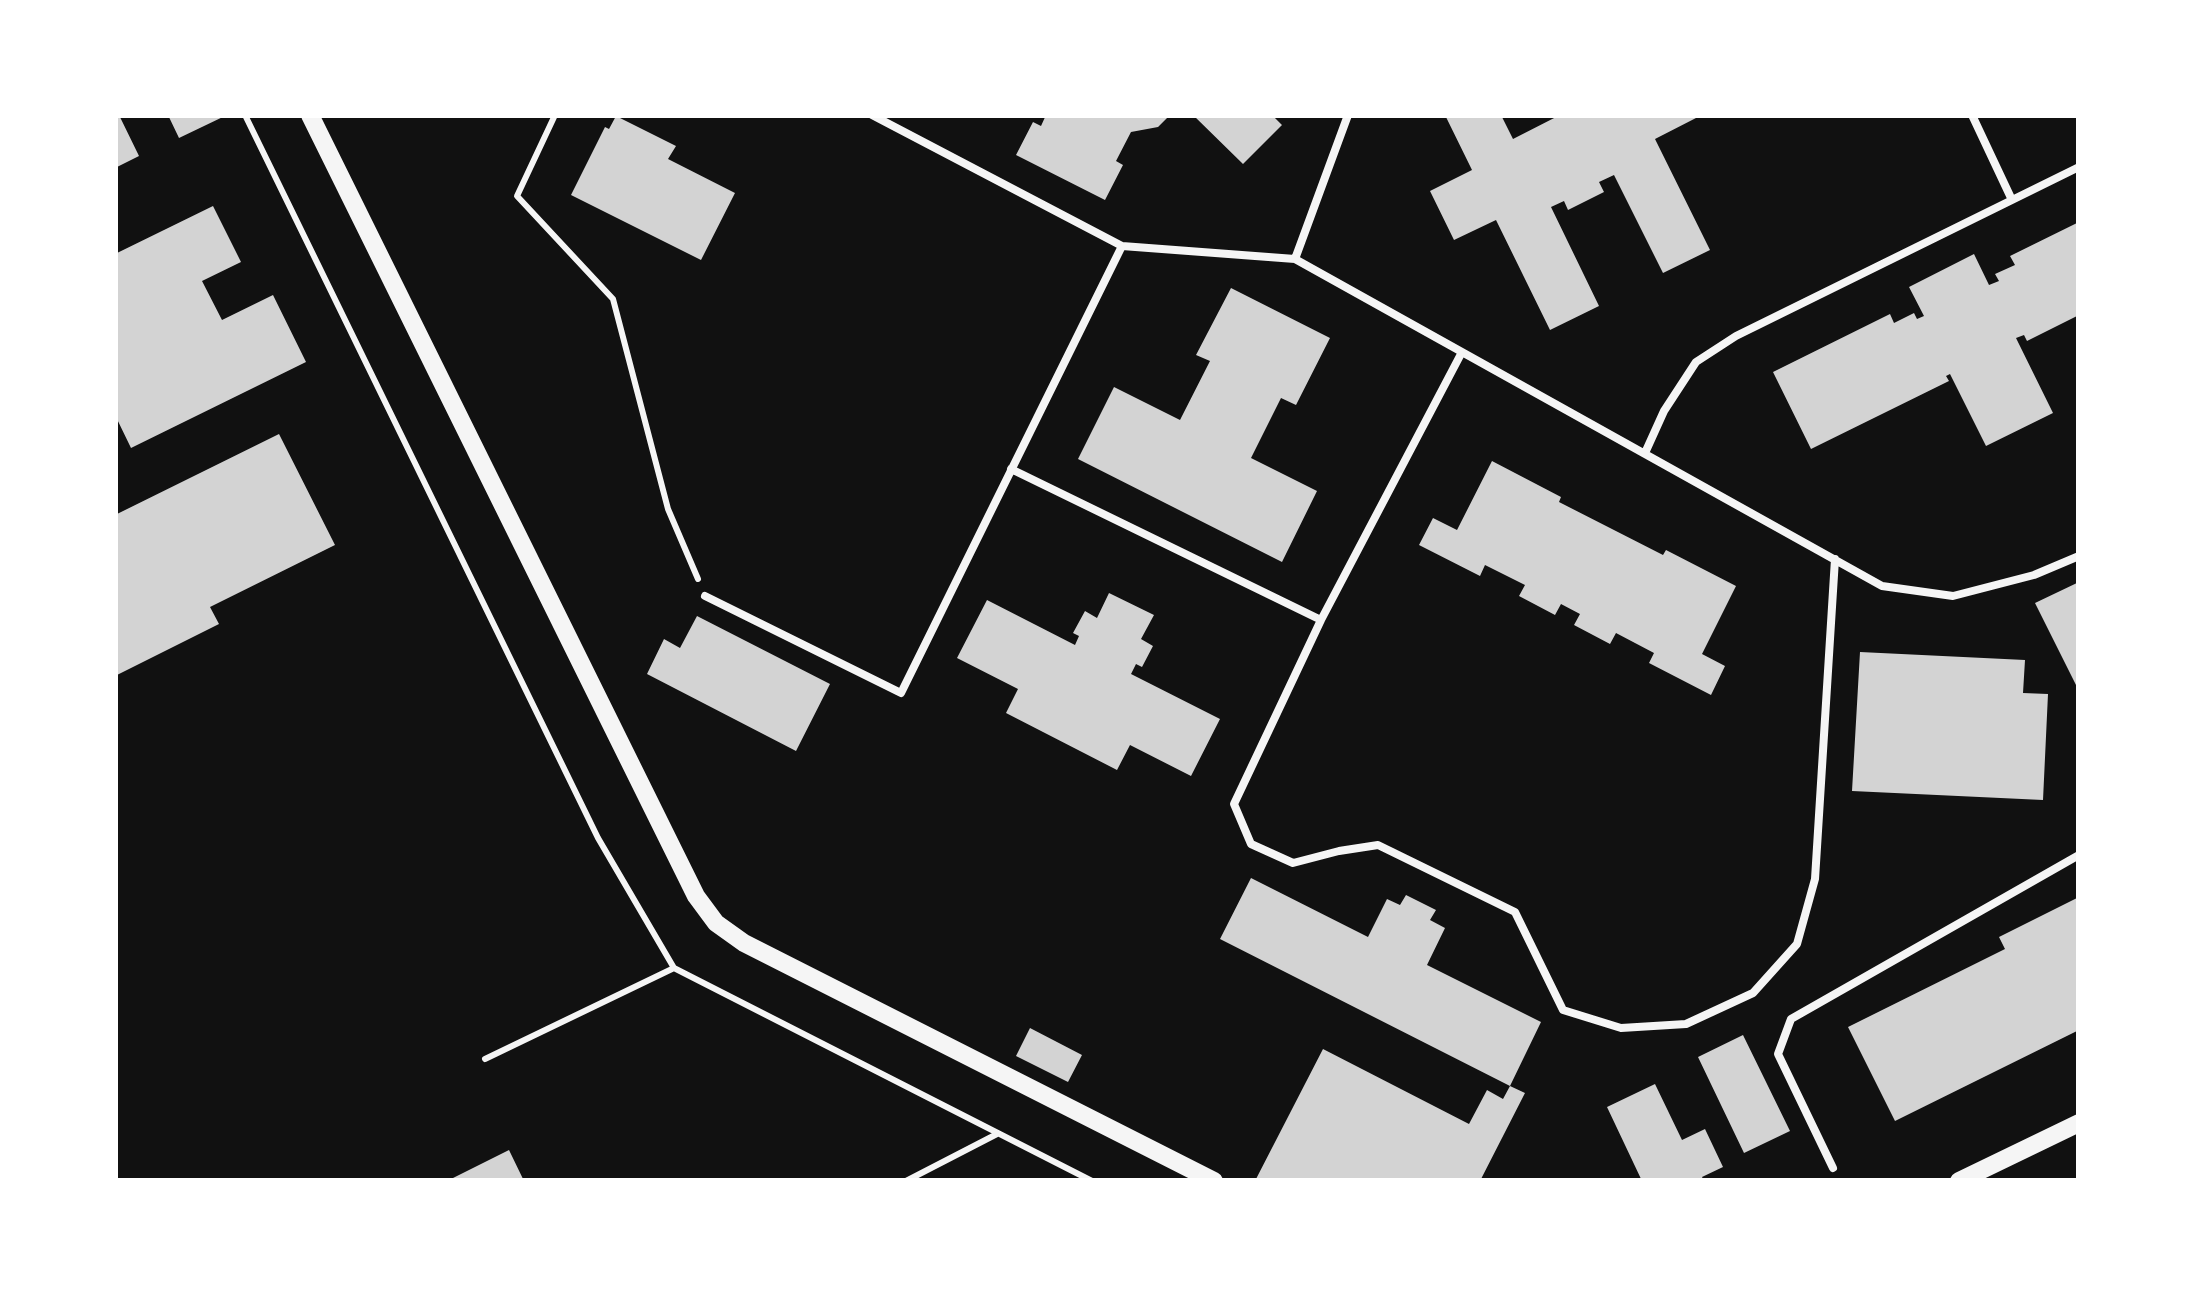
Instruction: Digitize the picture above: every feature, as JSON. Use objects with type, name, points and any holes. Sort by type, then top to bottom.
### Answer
[{"type":"street","points":[[310,115],[696,896],[716,923],[744,942],[1214,1181]]},
{"type":"street","points":[[1959,1181],[2079,1123]]},
{"type":"lane","points":[[872,115],[1122,246],[1295,260],[1882,586],[1953,596],[2034,575],[2079,556]]},
{"type":"lane","points":[[1295,260],[1348,115]]},
{"type":"lane","points":[[1972,115],[2012,200]]},
{"type":"lane","points":[[1645,454],[1664,411],[1696,362],[1736,336],[2079,166]]},
{"type":"lane","points":[[705,596],[901,693],[1122,246]]},
{"type":"lane","points":[[1462,352],[1321,620],[1234,804],[1251,844],[1292,863],[1339,850],[1378,845],[1515,912],[1563,1010],[1622,1028],[1686,1024],[1753,993],[1797,944],[1815,879],[1835,560]]},
{"type":"lane","points":[[1011,469],[1321,620]]},
{"type":"lane","points":[[1833,1168],[1778,1054],[1791,1019],[2079,854]]},
{"type":"path","points":[[245,115],[598,838],[674,968],[1092,1181]]},
{"type":"path","points":[[556,115],[517,196],[613,299],[668,510],[705,596]]},
{"type":"path","points":[[485,1059],[674,968]]},
{"type":"path","points":[[906,1181],[998,1133]]},
{"type":"building","points":[[115,115],[119,115],[139,156],[115,168]]},
{"type":"building","points":[[168,115],[227,115],[179,138]]},
{"type":"building","points":[[1046,115],[1170,115],[1158,127],[1131,132],[1116,161],[1123,165],[1105,200],[1016,155],[1033,122],[1041,126]]},
{"type":"building","points":[[1193,115],[1272,115],[1282,125],[1243,164]]},
{"type":"building","points":[[1445,115],[1501,115],[1513,139],[1560,115],[1694,115],[1696,118],[1655,139],[1710,250],[1663,273],[1614,175],[1599,182],[1604,192],[1568,210],[1564,201],[1551,207],[1599,306],[1550,330],[1496,220],[1454,240],[1430,191],[1472,170]]},
{"type":"building","points":[[616,116],[676,146],[668,159],[735,193],[701,260],[571,195],[605,127],[609,129]]},
{"type":"building","points":[[213,206],[241,262],[202,281],[222,320],[273,295],[306,362],[131,448],[115,415],[115,254]]},
{"type":"building","points":[[2079,222],[2079,315],[2027,341],[2024,335],[2016,338],[2053,413],[1986,446],[1950,374],[1946,376],[1949,381],[1811,449],[1773,372],[1890,314],[1894,323],[1914,313],[1917,319],[1924,316],[1909,287],[1974,254],[1989,285],[1999,281],[1995,274],[2015,265],[2010,256]]},
{"type":"building","points":[[1231,288],[1330,338],[1296,405],[1281,398],[1251,458],[1317,491],[1282,562],[1078,459],[1114,387],[1180,420],[1210,361],[1196,355]]},
{"type":"building","points":[[279,434],[335,545],[210,607],[219,624],[115,676],[115,515]]},
{"type":"building","points":[[1492,461],[1561,497],[1559,502],[1663,555],[1666,550],[1736,586],[1702,654],[1725,666],[1711,695],[1649,663],[1654,653],[1616,633],[1610,644],[1574,625],[1580,614],[1561,604],[1555,615],[1519,596],[1525,585],[1485,565],[1480,576],[1419,545],[1433,518],[1457,530]]},
{"type":"building","points":[[2079,582],[2079,691],[2035,603]]},
{"type":"building","points":[[1109,593],[1154,615],[1141,639],[1153,646],[1142,667],[1136,664],[1131,674],[1220,719],[1191,776],[1130,745],[1117,770],[1006,713],[1018,689],[957,658],[987,600],[1075,645],[1079,636],[1073,633],[1085,611],[1097,618]]},
{"type":"building","points":[[697,616],[830,684],[796,751],[647,674],[664,639],[680,648]]},
{"type":"building","points":[[1860,652],[2025,660],[2023,693],[2048,694],[2043,800],[1852,791]]},
{"type":"building","points":[[1251,878],[1368,937],[1387,899],[1400,905],[1406,895],[1436,910],[1430,920],[1445,928],[1427,965],[1541,1022],[1510,1086],[1220,939]]},
{"type":"building","points":[[2079,897],[2079,1030],[1895,1121],[1848,1027],[2005,949],[1999,937]]},
{"type":"building","points":[[1030,1028],[1082,1055],[1068,1082],[1016,1056]]},
{"type":"building","points":[[1743,1035],[1790,1131],[1744,1153],[1698,1057]]},
{"type":"building","points":[[1323,1049],[1469,1124],[1487,1090],[1503,1099],[1510,1086],[1525,1093],[1480,1181],[1260,1181],[1256,1179]]},
{"type":"building","points":[[1655,1084],[1682,1140],[1705,1129],[1723,1167],[1702,1177],[1704,1181],[1642,1181],[1607,1107]]},
{"type":"building","points":[[509,1150],[524,1181],[447,1181]]}]
